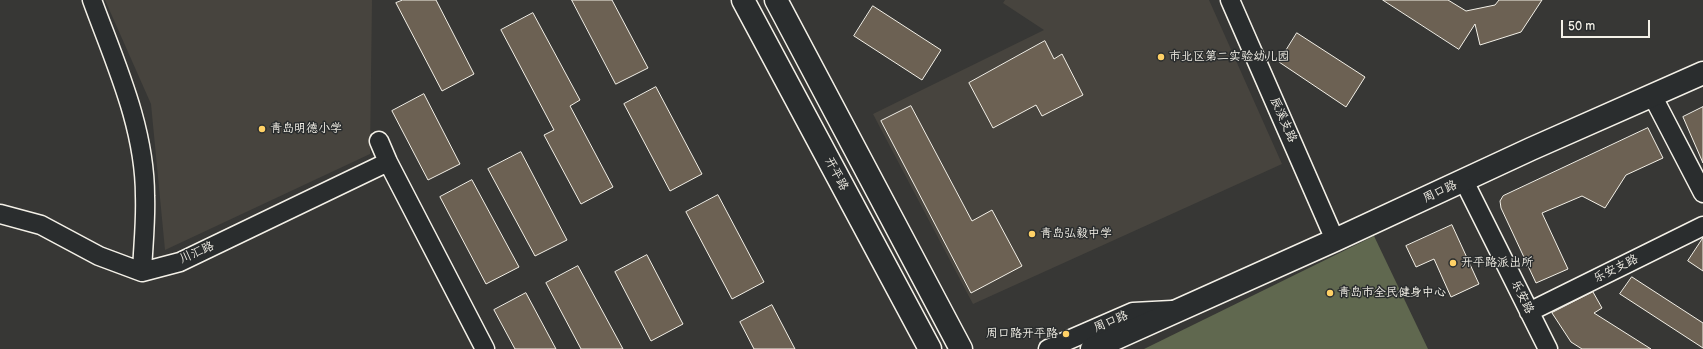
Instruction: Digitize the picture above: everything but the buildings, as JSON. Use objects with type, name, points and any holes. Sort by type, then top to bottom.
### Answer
[{"type":"main road","name":"开平路","points":[[743,0],[930,349]]},
{"type":"main road","points":[[776,0],[962,347]]},
{"type":"main road","name":"周口路","points":[[1092,349],[1703,73]]},
{"type":"street","points":[[0,214],[41,225],[99,256],[142,272],[146,195],[139,144],[132,111],[92,0]]},
{"type":"street","name":"辰溪支路","points":[[1230,0],[1336,240]]},
{"type":"street","points":[[1652,96],[1703,193]]},
{"type":"street","points":[[379,140],[388,162],[485,349]]},
{"type":"street","name":"川汇路","points":[[142,272],[180,262],[388,162]]},
{"type":"street","name":"乐安路","points":[[1464,181],[1548,349]]},
{"type":"street","name":"乐安支路","points":[[1529,312],[1703,226]]},
{"type":"street","name":"周口路","points":[[1048,349],[1133,312],[1177,310]]},
{"type":"shaded area","name":"青岛明德小学","points":[[105,0],[372,0],[370,154],[165,250],[151,104]]},
{"type":"shaded area","name":"青岛弘毅中学","points":[[1005,0],[1209,0],[1282,164],[973,304],[873,114],[1044,30],[1003,3]]},
{"type":"green space","name":"青岛市全民健身中心","points":[[1374,236],[1428,349],[1144,349]]},
{"type":"place","name":"市北区第二实验幼儿园","points":[[1161,57]]},
{"type":"place","name":"青岛明德小学","points":[[262,129]]},
{"type":"place","name":"青岛弘毅中学","points":[[1032,234]]},
{"type":"place","name":"开平路派出所","points":[[1453,263]]},
{"type":"place","name":"青岛市全民健身中心","points":[[1330,293]]},
{"type":"place","name":"周口路开平路","points":[[1066,334]]}]
